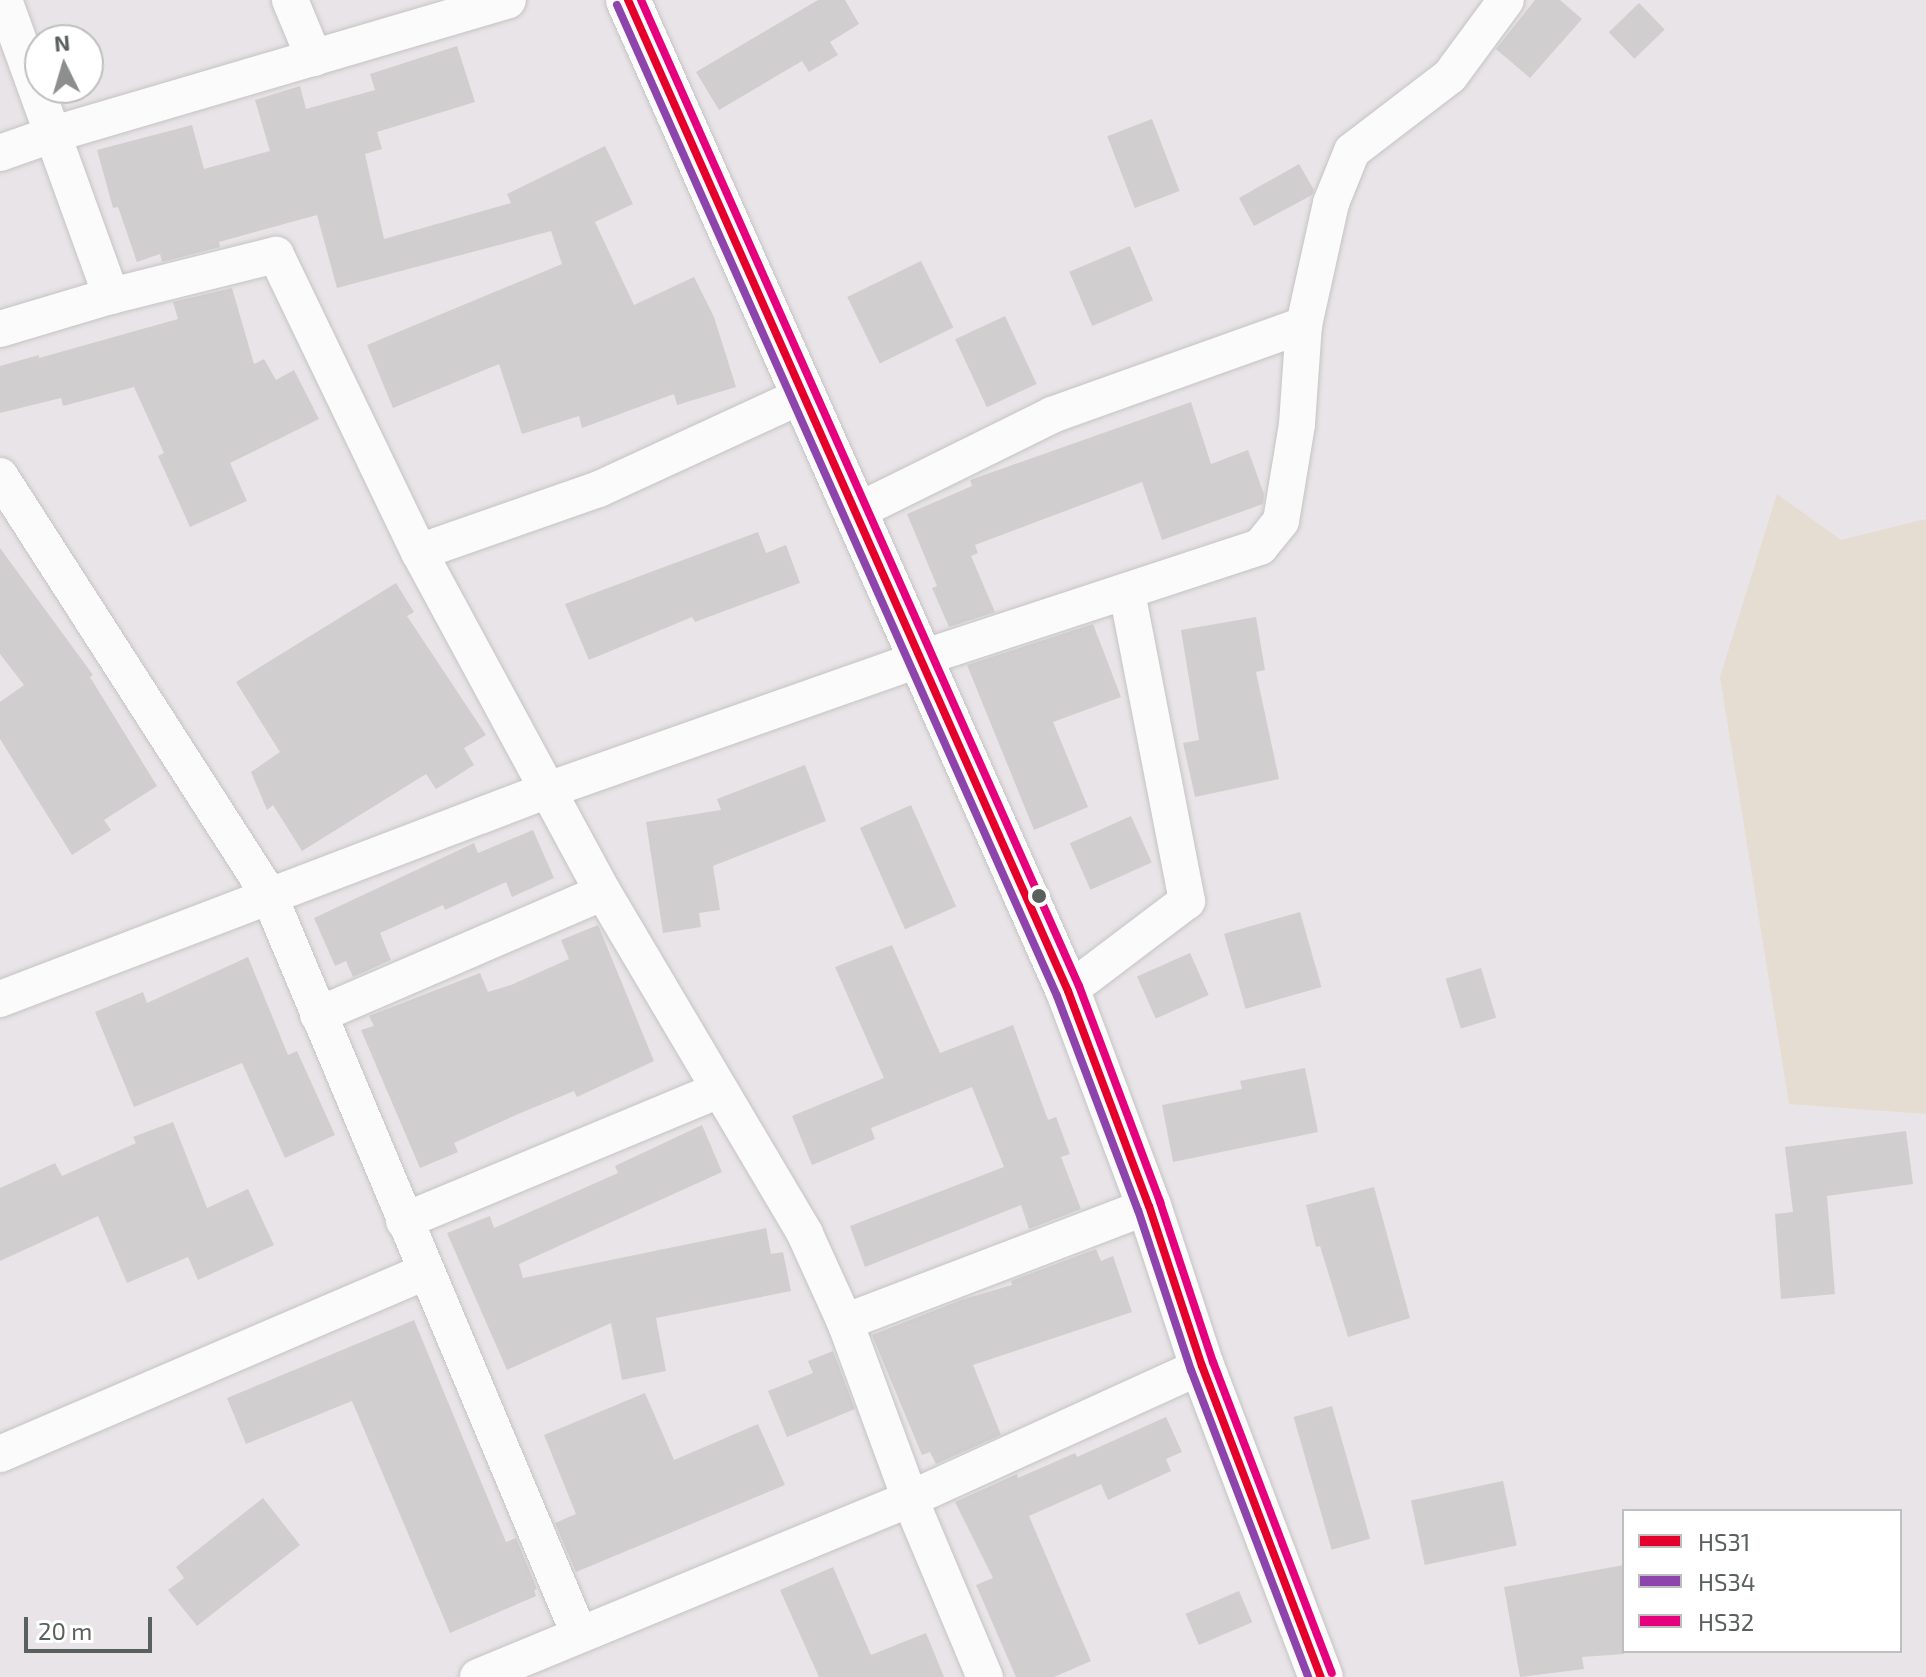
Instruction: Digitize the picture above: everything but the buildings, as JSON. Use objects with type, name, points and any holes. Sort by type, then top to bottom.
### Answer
[{"type":"main road","points":[[628,0],[1068,991],[1149,1206],[1202,1366],[1321,1677]]},
{"type":"street","points":[[4,0],[111,296]]},
{"type":"street","points":[[290,0],[314,58]]},
{"type":"street","points":[[0,153],[54,134],[508,0]]},
{"type":"street","points":[[0,999],[548,790],[922,658],[1260,547],[1281,521],[1297,424],[1304,325],[1331,203],[1352,151],[1450,76],[1506,0]]},
{"type":"street","points":[[0,329],[111,296],[276,255],[419,552],[603,892],[805,1234],[845,1322],[910,1499],[985,1677]]},
{"type":"street","points":[[856,512],[1052,415],[1304,325]]},
{"type":"street","points":[[419,552],[599,489],[803,395]]},
{"type":"street","points":[[0,476],[269,895],[579,1634]]},
{"type":"street","points":[[1068,991],[1187,901],[1127,592]]},
{"type":"street","points":[[318,1015],[603,892]]},
{"type":"street","points":[[404,1221],[719,1090]]},
{"type":"street","points":[[845,1322],[1149,1206]]},
{"type":"street","points":[[0,1454],[425,1272]]},
{"type":"street","points":[[478,1677],[910,1499],[1202,1366]]},
{"type":"shaded area","points":[[1777,494],[1841,540],[1926,519],[1926,1114],[1789,1104],[1720,677]]},
{"type":"transit line","name":"HS31","points":[[628,0],[1068,991],[1149,1206],[1202,1366],[1321,1677]]},
{"type":"transit line","name":"HS32","points":[[641,0],[1079,986],[1160,1202],[1213,1362],[1332,1673]]},
{"type":"transit line","name":"HS34","points":[[617,5],[1057,996],[1138,1210],[1191,1370],[1308,1677]]}]
